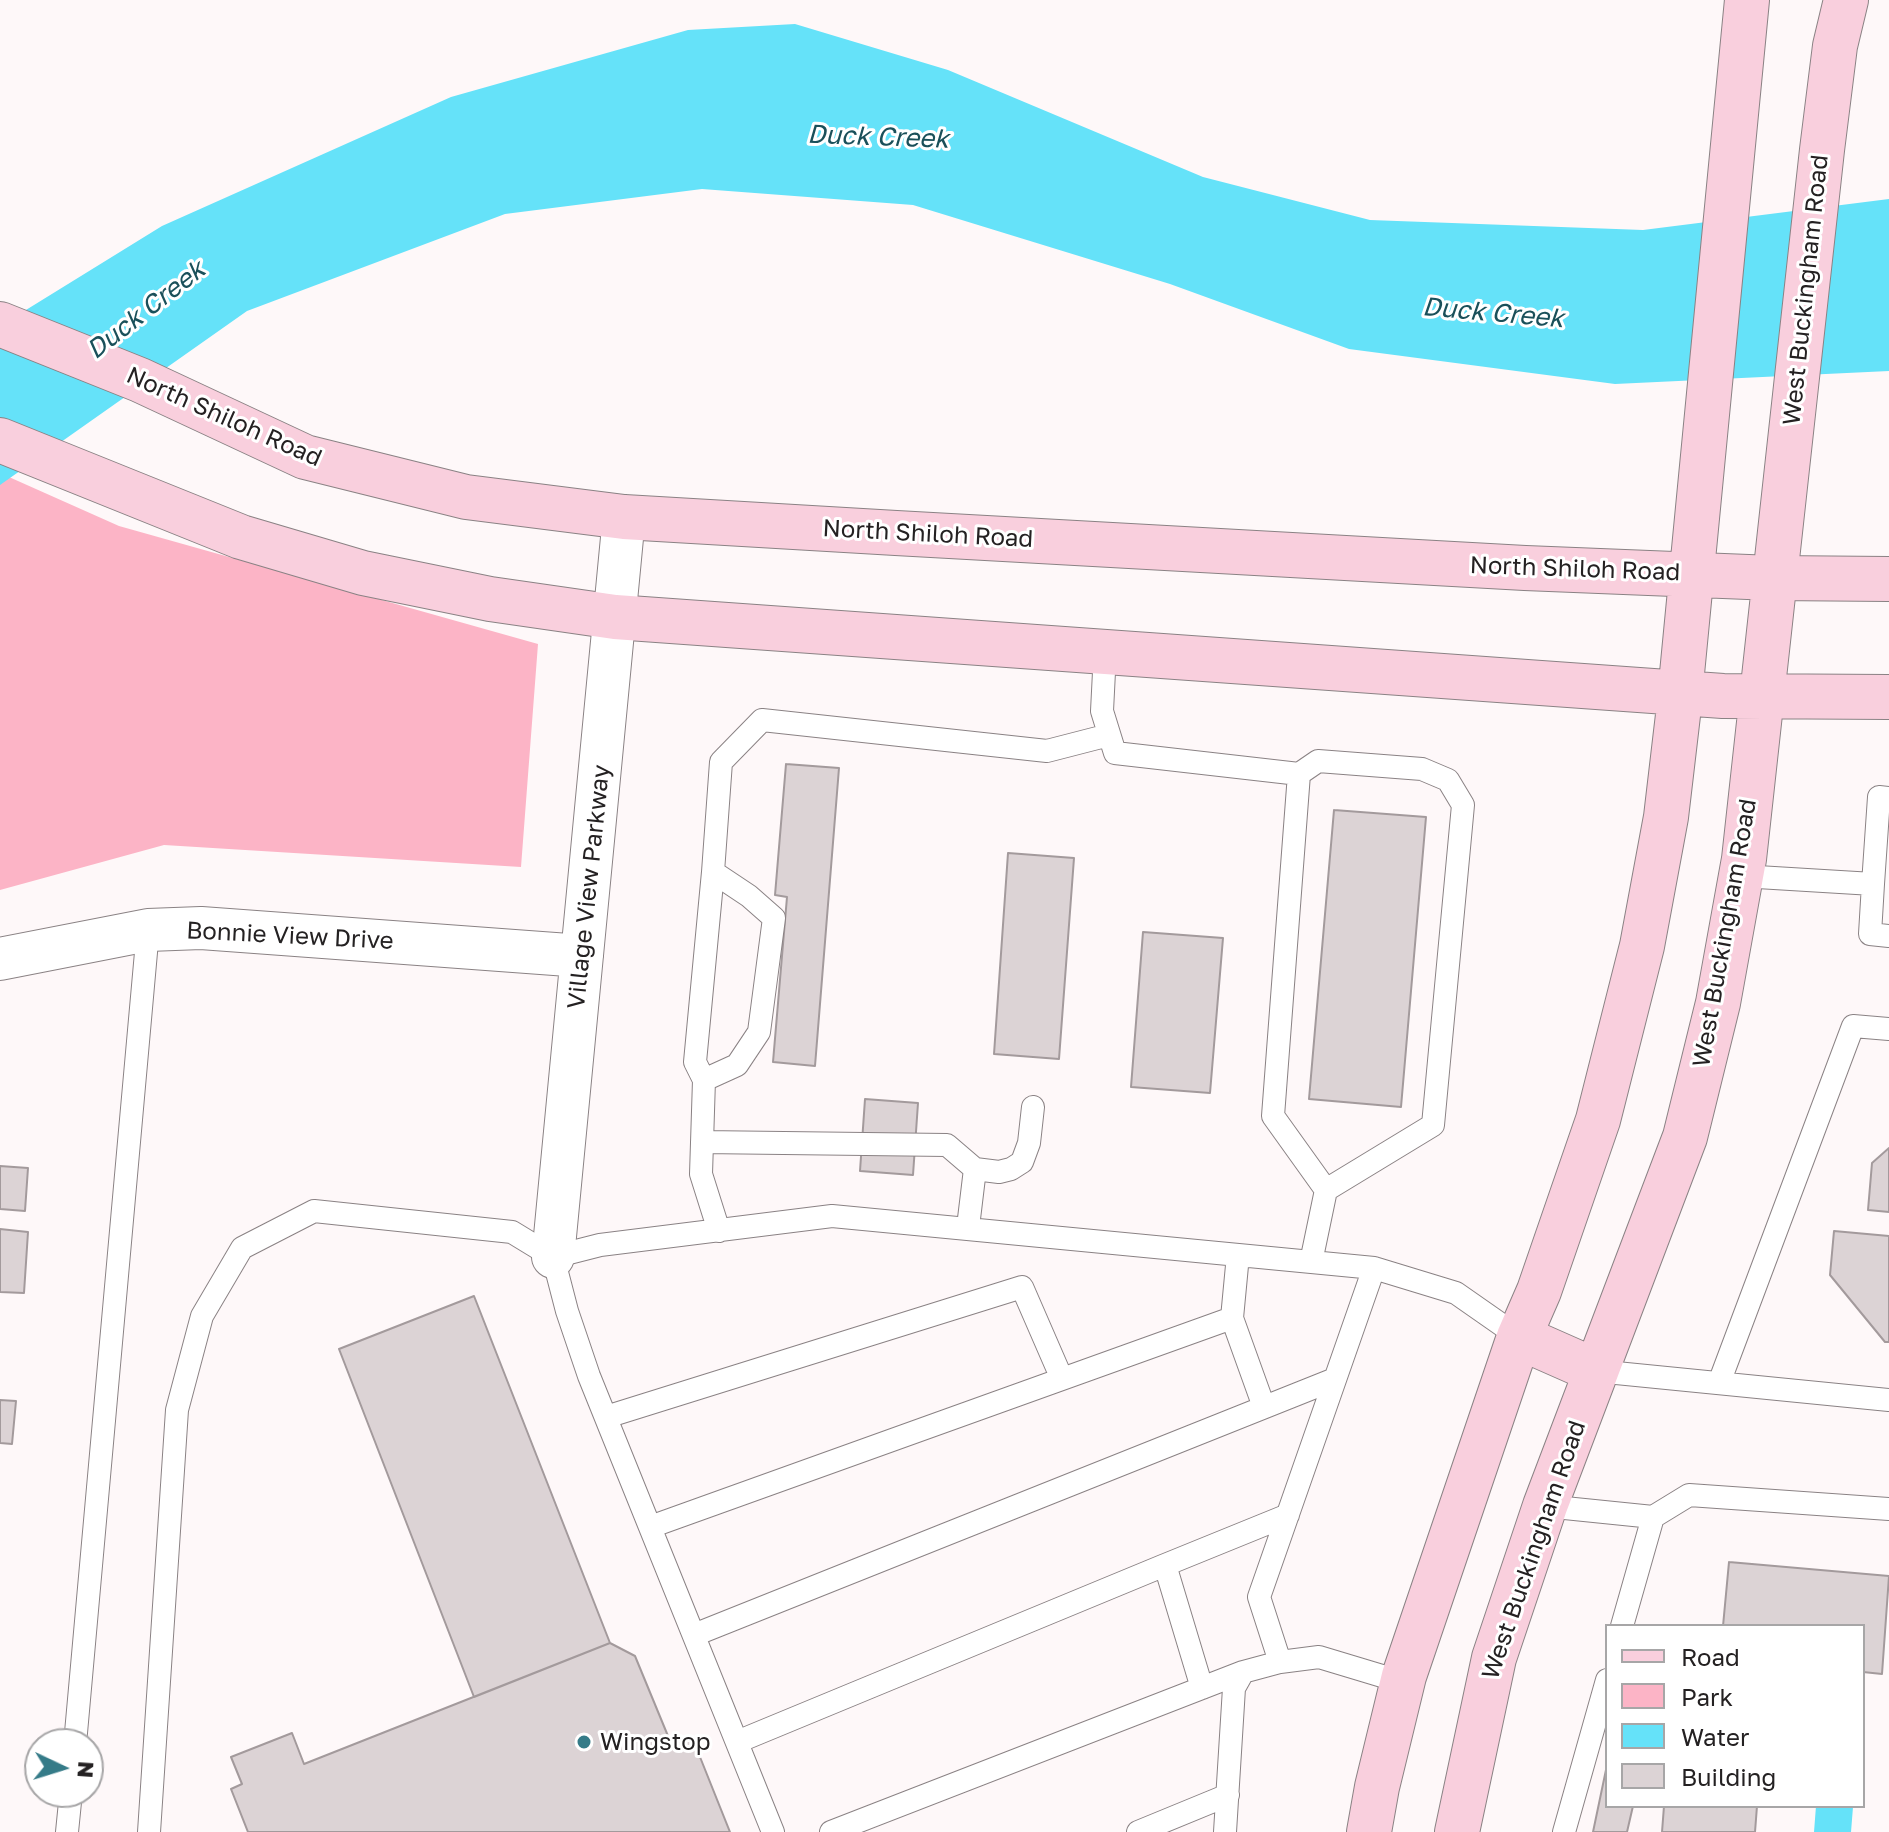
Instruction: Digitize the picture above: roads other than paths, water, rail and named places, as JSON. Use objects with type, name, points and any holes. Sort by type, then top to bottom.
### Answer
[{"type":"main road","points":[[1369,1832],[1402,1682],[1519,1337],[1539,1291],[1598,1120],[1635,975],[1666,817],[1735,146],[1747,0]]},
{"type":"main road","name":"West Buckingham Road","points":[[1457,1832],[1494,1658],[1545,1506],[1685,1137],[1718,1003],[1741,876],[1822,150],[1835,46],[1846,0]]},
{"type":"main road","name":"North Shiloh Road","points":[[0,324],[140,380],[305,457],[466,497],[624,517],[1525,568],[1773,578],[1889,579]]},
{"type":"main road","points":[[0,440],[241,537],[363,573],[490,599],[615,617],[1680,693],[1889,697]]},
{"type":"main road","points":[[1519,1337],[1596,1371]]},
{"type":"street","name":"Village View Parkway","points":[[553,1257],[624,517]]},
{"type":"street","name":"Bonnie View Drive","points":[[0,959],[148,930],[201,928],[582,956]]},
{"type":"lane","points":[[1105,652],[1102,711],[1115,753],[1299,774],[1318,761],[1422,769],[1448,780],[1463,805],[1433,1125],[1326,1190],[1311,1262]]},
{"type":"lane","points":[[719,1231],[701,1174],[704,1080],[695,1062],[721,762],[762,720],[1047,751],[1109,735]]},
{"type":"lane","points":[[1299,774],[1273,1116],[1326,1190]]},
{"type":"lane","points":[[1889,798],[1879,797],[1870,934],[1889,936]]},
{"type":"lane","points":[[704,1080],[737,1065],[759,1032],[774,918],[749,896],[713,872]]},
{"type":"lane","points":[[1741,876],[1873,884]]},
{"type":"lane","points":[[76,1728],[148,930]]},
{"type":"lane","points":[[1719,1383],[1853,1026],[1889,1029]]},
{"type":"lane","points":[[702,1142],[947,1145],[975,1169],[999,1172],[1022,1162],[1029,1143],[1033,1107]]},
{"type":"lane","points":[[968,1227],[975,1169]]},
{"type":"lane","points":[[149,1832],[177,1410],[202,1316],[242,1248],[314,1211],[512,1232],[553,1257],[567,1311],[606,1417],[773,1832]]},
{"type":"lane","points":[[553,1257],[600,1245],[832,1216],[968,1227],[1374,1268],[1456,1293],[1519,1337]]},
{"type":"lane","points":[[1238,1255],[1232,1318],[1264,1407]]},
{"type":"lane","points":[[1280,1662],[1259,1597],[1374,1268]]},
{"type":"lane","points":[[606,1417],[1022,1287],[1062,1379]]},
{"type":"lane","points":[[650,1527],[1232,1318]]},
{"type":"lane","points":[[1596,1371],[1889,1400]]},
{"type":"lane","points":[[694,1635],[1335,1379]]},
{"type":"lane","points":[[1545,1506],[1653,1517],[1689,1495],[1889,1509]]},
{"type":"lane","points":[[737,1742],[1288,1515]]},
{"type":"lane","points":[[1623,1624],[1653,1517]]},
{"type":"lane","points":[[1165,1565],[1202,1688]]},
{"type":"lane","points":[[831,1832],[1243,1672],[1280,1662],[1319,1657],[1402,1682]]},
{"type":"lane","points":[[1225,1832],[1234,1688],[1243,1672]]},
{"type":"lane","points":[[1564,1832],[1605,1687]]},
{"type":"lane","points":[[1138,1832],[1228,1795]]},
{"type":"lane","points":[[67,1832],[69,1808]]},
{"type":"water","name":"Duck Creek","points":[[795,24],[948,70],[1203,177],[1370,220],[1643,230],[1889,199],[1889,371],[1615,384],[1349,349],[1170,284],[913,205],[702,189],[505,214],[247,311],[0,485],[0,326],[162,226],[451,97],[688,30]]},
{"type":"water","points":[[1816,1808],[1853,1808],[1851,1832],[1814,1832]]},
{"type":"place","name":"Wingstop","points":[[584,1742]]}]
